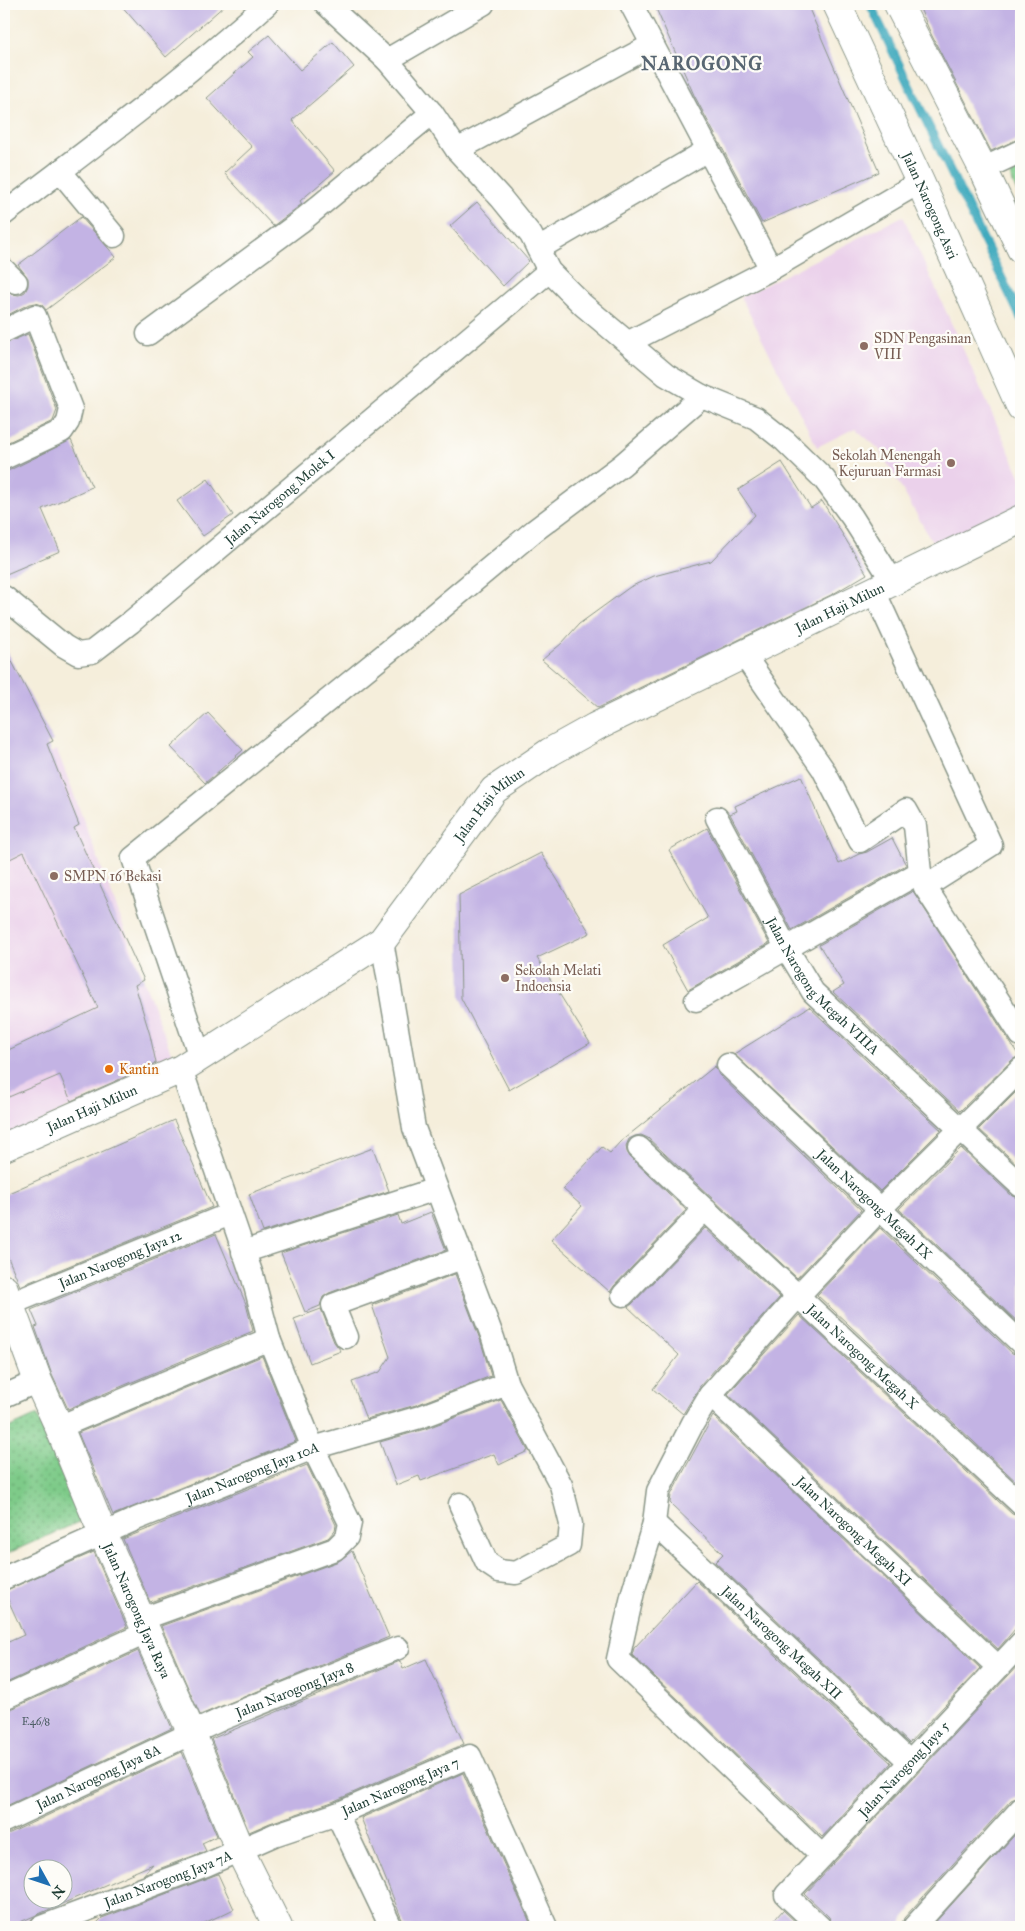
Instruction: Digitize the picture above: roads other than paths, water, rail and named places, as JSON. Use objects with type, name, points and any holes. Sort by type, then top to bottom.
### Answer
[{"type":"street","points":[[4,214],[160,95],[268,4]]},
{"type":"street","points":[[326,4],[387,60],[432,113],[457,150],[531,236],[549,271],[583,305],[666,375],[702,396],[756,418],[785,441],[824,479],[852,517],[991,845],[787,949],[696,1000]]},
{"type":"street","points":[[387,60],[483,4]]},
{"type":"street","points":[[631,4],[771,269]]},
{"type":"street","name":"Jalan Narogong Asri","points":[[837,4],[920,182],[1021,408]]},
{"type":"street","points":[[898,4],[983,169],[1021,249]]},
{"type":"street","points":[[457,150],[652,45]]},
{"type":"street","points":[[148,334],[300,222],[432,113]]},
{"type":"street","points":[[538,249],[708,150]]},
{"type":"street","points":[[983,169],[1021,151]]},
{"type":"street","points":[[60,171],[114,236]]},
{"type":"street","points":[[629,342],[771,269],[920,182]]},
{"type":"street","name":"Jalan Narogong Molek I","points":[[4,597],[64,646],[78,654],[92,652],[131,622],[549,271]]},
{"type":"street","points":[[4,331],[35,316],[71,409],[68,422],[62,431],[4,458]]},
{"type":"street","points":[[4,1698],[145,1625],[335,1549],[347,1538],[350,1523],[313,1448],[269,1338],[253,1278],[230,1214],[133,858],[534,531],[622,465],[702,396]]},
{"type":"street","name":"Jalan Haji Milun","points":[[4,1147],[190,1063],[382,941],[494,790],[550,752],[595,727],[1021,519]]},
{"type":"street","points":[[744,655],[823,769],[860,841],[906,810],[915,826],[923,880],[1021,1036]]},
{"type":"street","name":"Jalan Narogong Megah VIIIA","points":[[717,818],[787,949],[813,992],[1021,1186]]},
{"type":"street","points":[[382,941],[414,1128],[493,1338],[507,1384],[561,1485],[571,1524],[569,1545],[516,1574],[499,1570],[487,1563],[460,1504]]},
{"type":"street","name":"Jalan Narogong Megah IX","points":[[728,1065],[1021,1343]]},
{"type":"street","points":[[822,1856],[618,1659],[632,1592],[654,1522],[658,1491],[692,1423],[710,1395],[798,1296],[880,1209],[1021,1069]]},
{"type":"street","name":"Jalan Narogong Megah X","points":[[638,1148],[1021,1504]]},
{"type":"street","points":[[243,1252],[436,1189]]},
{"type":"street","points":[[623,1295],[704,1210]]},
{"type":"street","name":"Jalan Narogong Jaya 12","points":[[7,1296],[230,1214]]},
{"type":"street","points":[[346,1337],[333,1305],[462,1258]]},
{"type":"street","name":"Jalan Narogong Jaya Raya","points":[[7,1296],[38,1381],[103,1534],[145,1625],[240,1850],[278,1927]]},
{"type":"street","points":[[59,1427],[269,1338]]},
{"type":"street","points":[[4,1396],[38,1381]]},
{"type":"street","name":"Jalan Narogong Jaya 10A","points":[[4,1578],[103,1534],[313,1448],[420,1417],[507,1384]]},
{"type":"street","name":"Jalan Narogong Megah XI","points":[[710,1395],[998,1667]]},
{"type":"street","name":"Jalan Narogong Megah XII","points":[[654,1522],[910,1762]]},
{"type":"street","name":"Jalan Narogong Jaya 5","points":[[820,1927],[786,1896],[998,1667],[1020,1646]]},
{"type":"street","name":"Jalan Narogong Jaya 8","points":[[192,1734],[222,1719],[398,1648]]},
{"type":"street","name":"Jalan Narogong Jaya 8A","points":[[4,1821],[192,1734]]},
{"type":"street","name":"Jalan Narogong Jaya 7","points":[[240,1850],[274,1835],[337,1814],[470,1756],[546,1927]]},
{"type":"street","points":[[914,1927],[1021,1809]]},
{"type":"street","points":[[337,1814],[391,1927]]},
{"type":"street","name":"Jalan Narogong Jaya 7A","points":[[43,1927],[240,1850]]},
{"type":"waterway","points":[[870,4],[1021,318]]},
{"type":"place","name":"SDN Pengasinan VIII","points":[[864,346]]},
{"type":"place","name":"Sekolah Menengah Kejuruan Farmasi","points":[[951,463]]},
{"type":"place","name":"SMPN 16 Bekasi","points":[[54,876]]},
{"type":"place","name":"Sekolah Melati Indoensia","points":[[505,978]]},
{"type":"place","name":"Kantin","points":[[109,1069]]},
{"type":"district","name":"NAROGONG","points":[[702,63]]}]
